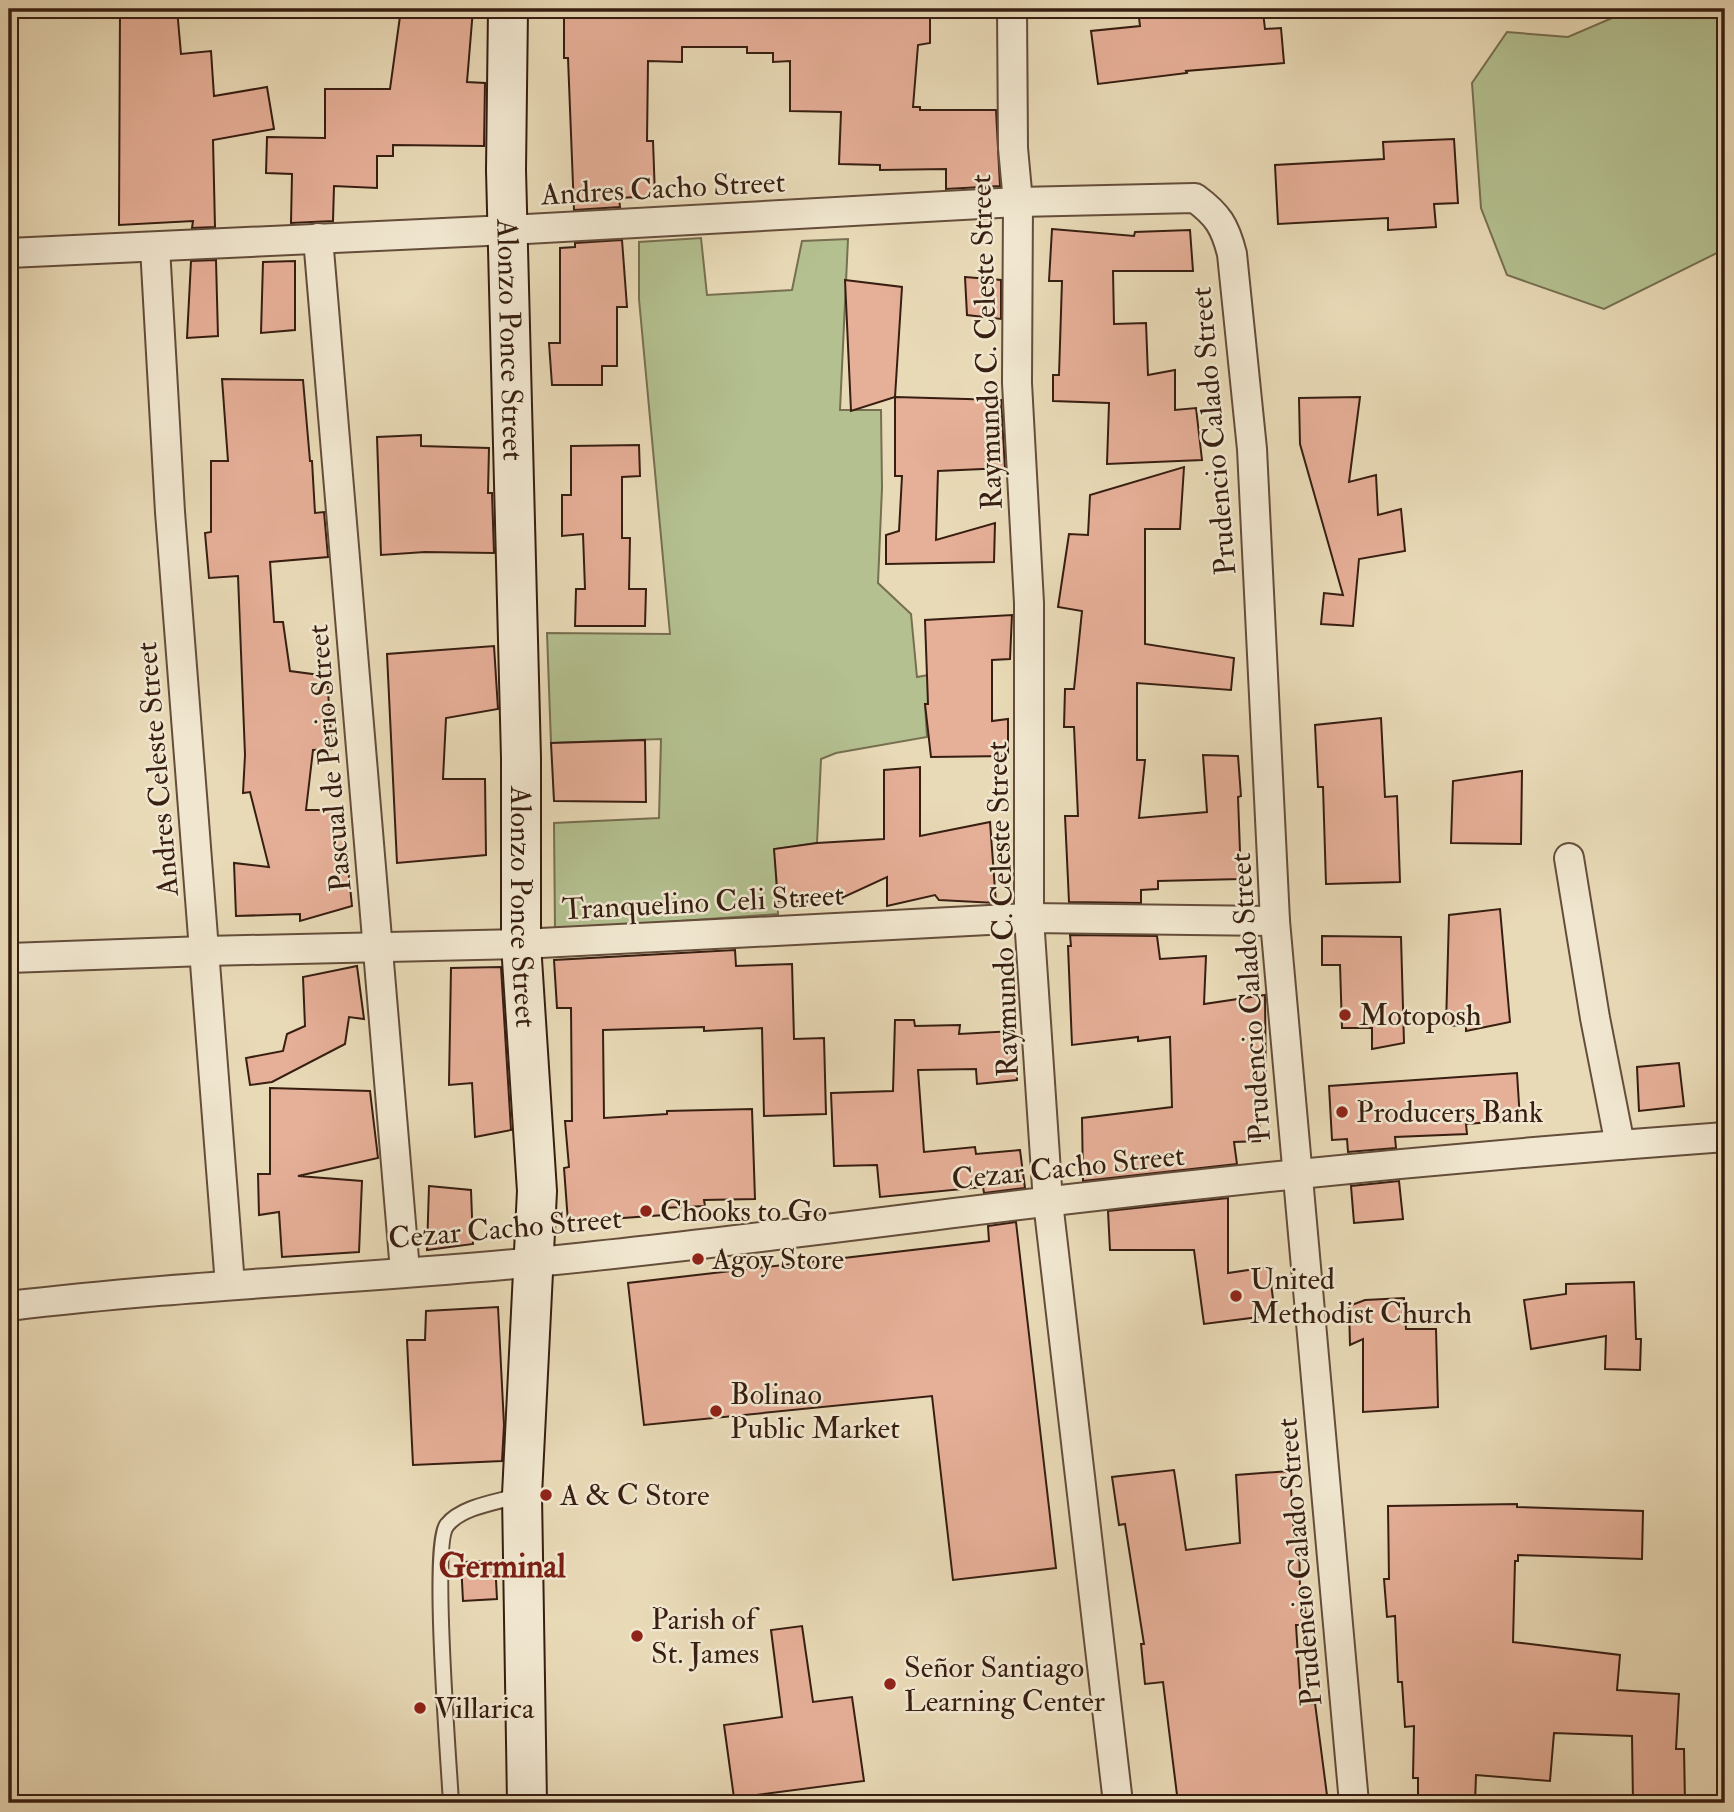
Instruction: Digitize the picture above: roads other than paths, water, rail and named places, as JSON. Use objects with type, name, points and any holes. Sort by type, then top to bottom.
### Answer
[{"type":"street","name":"Alonzo Ponce Street","points":[[508,9],[508,230],[521,758],[521,944],[537,1191],[522,1495],[527,1803]]},
{"type":"street","name":"Raymundo C. Celeste Street","points":[[1012,9],[1013,148],[1018,202],[1017,383],[1030,603],[1030,918],[1048,1202],[1118,1803]]},
{"type":"street","name":"Andres Cacho Street","points":[[9,253],[508,230],[1018,202],[1195,198]]},
{"type":"street","name":"Prudencio Calado Street","points":[[1195,198],[1211,209],[1225,228],[1232,254],[1252,449],[1275,921],[1354,1803]]},
{"type":"street","name":"Pascual de Perio Street","points":[[318,238],[405,1271]]},
{"type":"street","name":"Andres Celeste Street","points":[[155,247],[170,512],[230,1285]]},
{"type":"street","points":[[1569,858],[1595,1018],[1620,1144]]},
{"type":"street","name":"Tranquelino Celi Street","points":[[9,958],[205,950],[521,944],[1030,918],[1275,921]]},
{"type":"street","name":"Cezar Cacho Street","points":[[9,1306],[112,1294],[535,1262],[1298,1175],[1620,1144],[1725,1137]]},
{"type":"lane","points":[[451,1803],[440,1611],[440,1540],[446,1525],[464,1512],[522,1495]]},
{"type":"place","name":"Motoposh","points":[[1345,1015]]},
{"type":"place","name":"Producers Bank","points":[[1342,1112]]},
{"type":"place","name":"Chooks to Go","points":[[646,1211]]},
{"type":"place","name":"Agoy Store","points":[[698,1259]]},
{"type":"place","name":"United Methodist Church","points":[[1236,1296]]},
{"type":"place","name":"Bolinao Public Market","points":[[716,1411]]},
{"type":"place","name":"A & C Store","points":[[546,1495]]},
{"type":"place","name":"Parish of St. James","points":[[637,1636]]},
{"type":"place","name":"Señor Santiago Learning Center","points":[[890,1684]]},
{"type":"place","name":"Villarica","points":[[420,1708]]},
{"type":"district","name":"Germinal","points":[[502,1565]]}]
